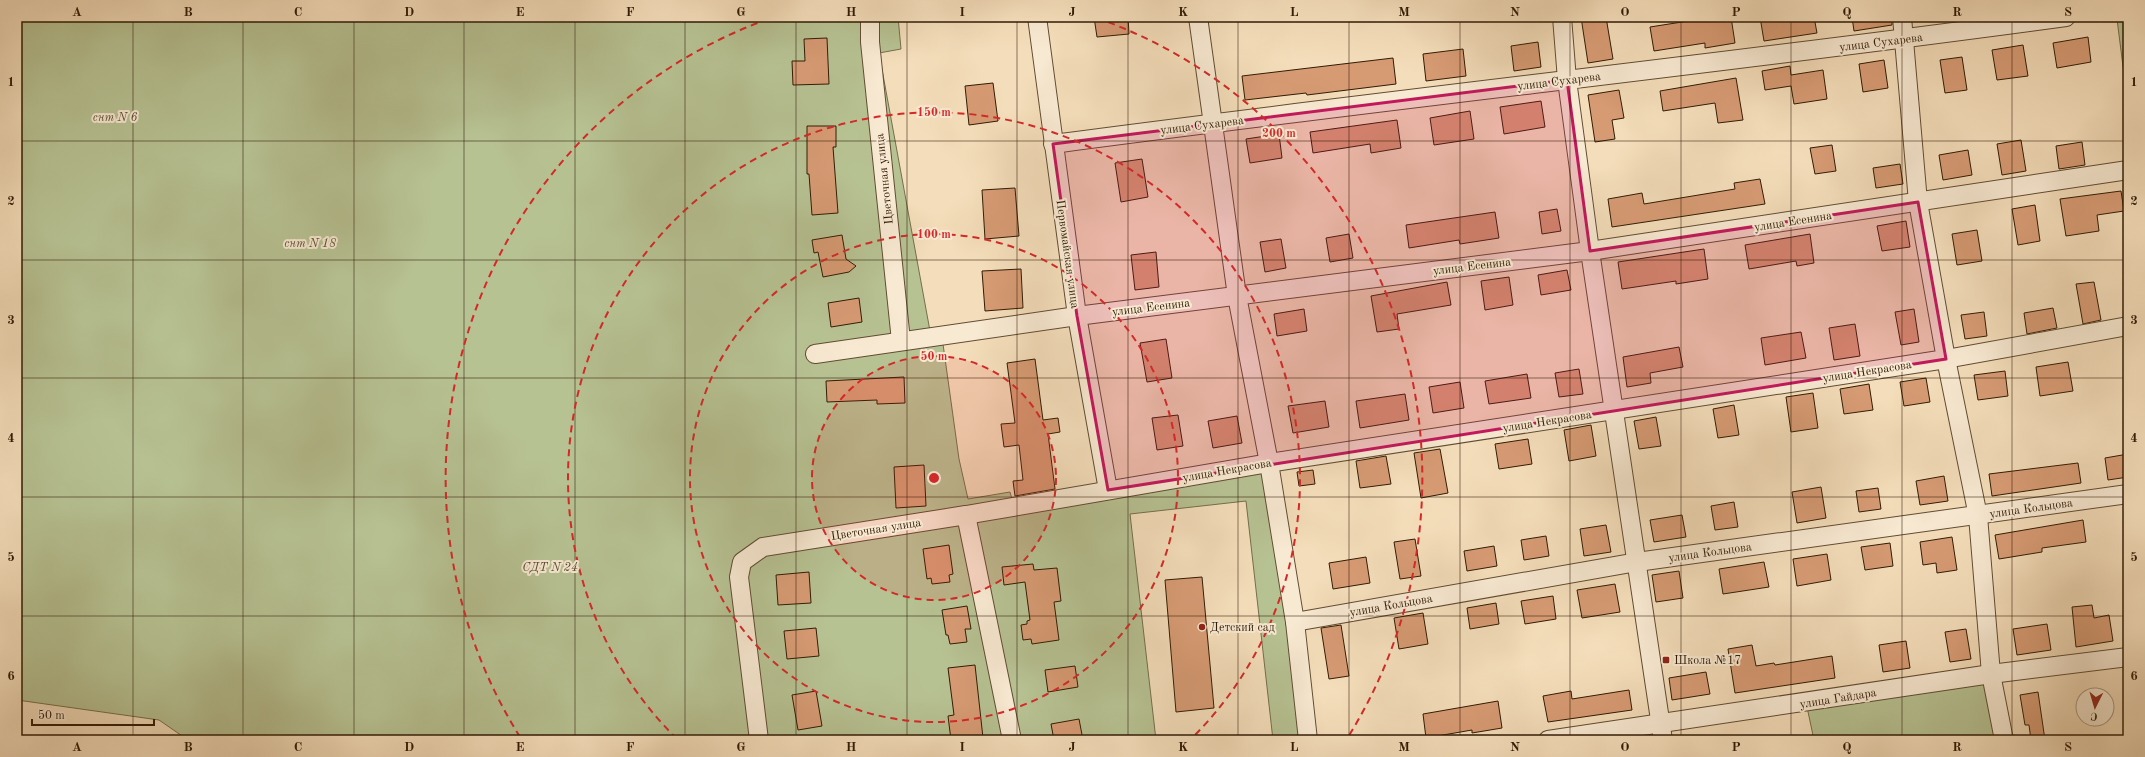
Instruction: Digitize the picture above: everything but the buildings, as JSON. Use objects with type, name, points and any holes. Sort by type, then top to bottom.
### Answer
[{"type":"street","name":"Цветочная улица","points":[[870,17],[870,42],[901,341]]},
{"type":"street","name":"Первомайская улица","points":[[1037,17],[1076,316],[1108,490]]},
{"type":"street","points":[[1198,17],[1237,296],[1269,463],[1294,622],[1308,740]]},
{"type":"street","points":[[1562,17],[1567,80],[1590,251],[1661,732]]},
{"type":"street","points":[[1902,17],[1918,202],[1946,359],[1978,516],[1992,674],[2004,740]]},
{"type":"street","name":"улица Сухарева","points":[[1053,144],[1904,39],[2066,17]]},
{"type":"street","name":"улица Есенина","points":[[815,354],[1076,316],[1590,251],[2128,170]]},
{"type":"street","name":"улица Некрасова","points":[[966,515],[1269,463],[1946,359],[2128,326]]},
{"type":"street","name":"улица Кольцова","points":[[1294,622],[1637,562],[1978,516],[2128,494]]},
{"type":"street","name":"Цветочная улица","points":[[759,740],[739,577],[742,562],[763,547],[966,515]]},
{"type":"street","points":[[966,515],[1012,740]]},
{"type":"street","name":"улица Гайдара","points":[[1548,740],[1661,732],[1992,674],[2128,657]]},
{"type":"highlighted area","points":[[1567,80],[1590,251],[1918,202],[1946,359],[1108,490],[1077,316],[1053,144]]},
{"type":"green space","points":[[17,17],[898,17],[901,49],[879,53],[930,331],[943,344],[959,459],[968,499],[1010,492],[1013,503],[1264,463],[1288,622],[1301,740],[1273,740],[1246,501],[1130,514],[1156,740],[188,740],[159,720],[17,700]]},
{"type":"green space","points":[[2116,17],[2128,17],[2127,98],[2117,19]]},
{"type":"green space","points":[[1987,681],[1998,740],[1814,740],[1807,707]]},
{"type":"place","name":"Детский сад","points":[[1202,627]]},
{"type":"place","name":"Школа №17","points":[[1666,660]]},
{"type":"park label","name":"снт N 6","points":[[115,117]]},
{"type":"park label","name":"снт N 18","points":[[310,243]]},
{"type":"park label","name":"СДТ N 24","points":[[550,567]]}]
